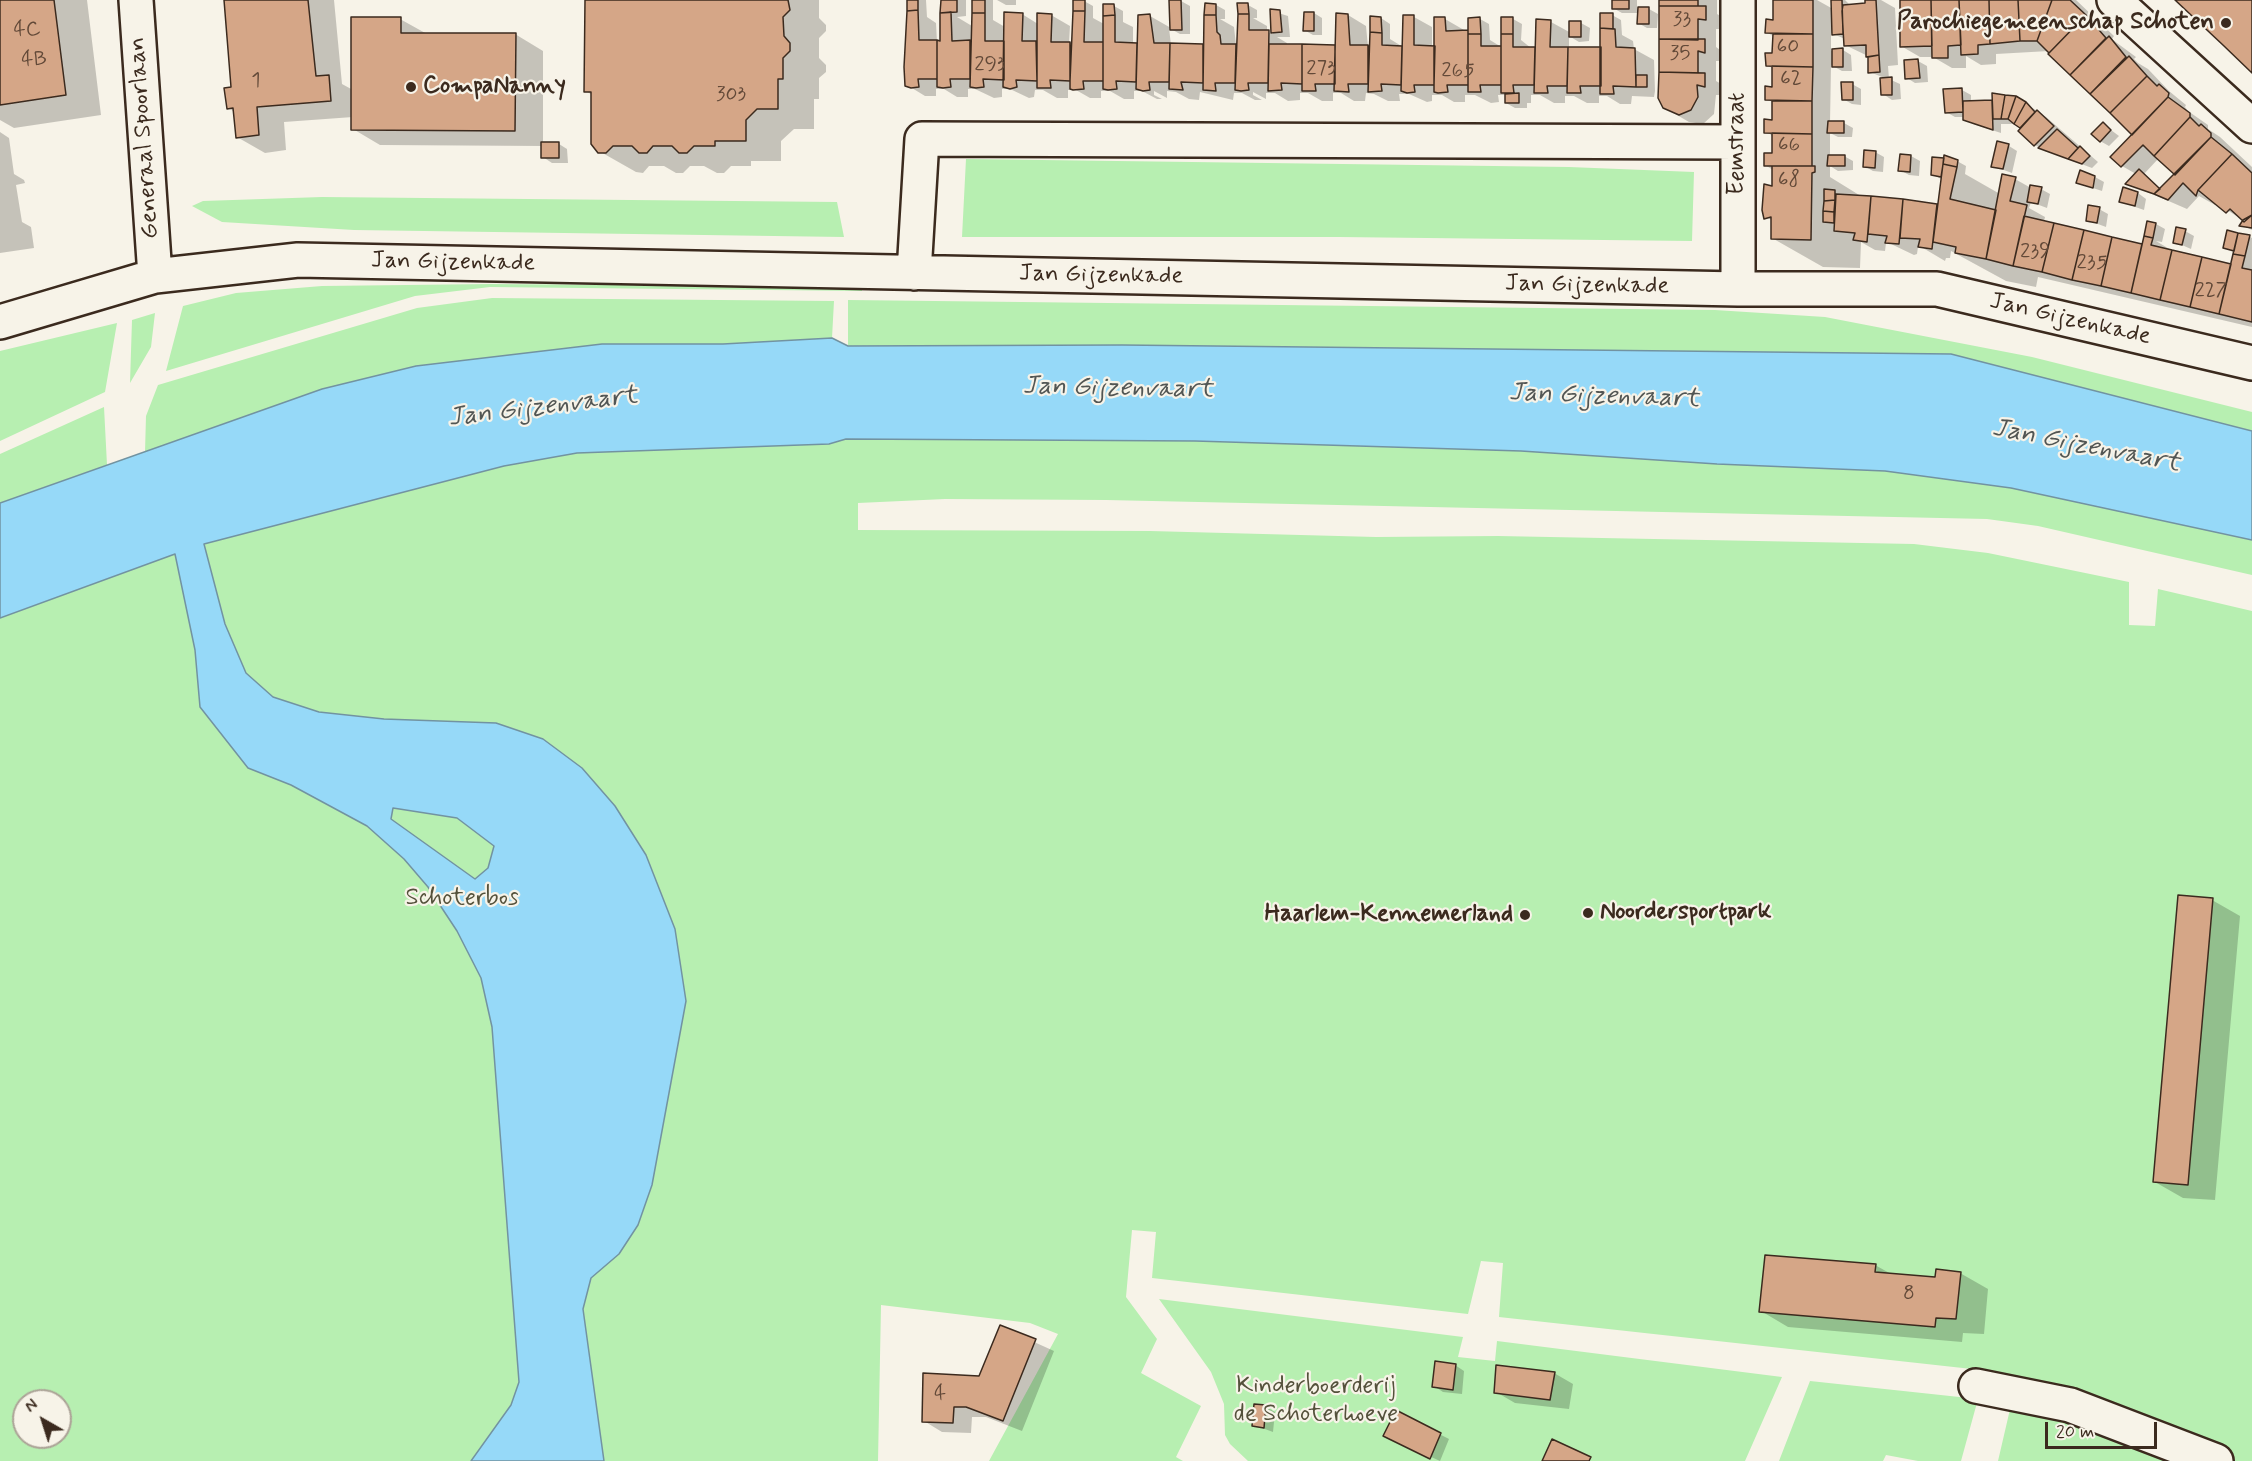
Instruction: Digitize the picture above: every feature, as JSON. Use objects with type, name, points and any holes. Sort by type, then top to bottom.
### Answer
[{"type":"street","name":"Generaal Spoorlaan","points":[[136,0],[155,276]]},
{"type":"street","name":"Eemstraat","points":[[1738,0],[1738,289]]},
{"type":"street","points":[[2114,0],[2252,126]]},
{"type":"street","points":[[914,273],[922,139],[1738,142]]},
{"type":"street","name":"Jan Gijzenkade","points":[[0,322],[155,276],[298,260],[1738,289],[1937,289],[2252,363]]},
{"type":"street","points":[[1976,1386],[2070,1405],[2216,1461]]},
{"type":"green space","points":[[966,159],[1569,167],[1694,172],[1692,241],[1339,237],[962,237]]},
{"type":"green space","points":[[322,197],[837,202],[844,237],[354,230],[222,222],[192,206],[203,201]]},
{"type":"green space","points":[[491,284],[862,287],[862,291],[490,287],[415,296],[166,371],[183,306],[236,293],[322,286]]},
{"type":"green space","points":[[492,298],[834,301],[832,338],[723,344],[602,344],[416,366],[322,389],[145,452],[146,416],[158,385],[417,308]]},
{"type":"green space","points":[[848,300],[1715,310],[1825,317],[2032,357],[2252,412],[2252,431],[1951,354],[1122,345],[848,346]]},
{"type":"green space","points":[[155,313],[151,347],[130,383],[132,320]]},
{"type":"green space","points":[[117,323],[105,392],[0,441],[0,351]]},
{"type":"green space","points":[[104,407],[107,465],[0,503],[0,454]]},
{"type":"green space","name":"Schoterbos","points":[[438,421],[859,439],[1195,441],[1521,451],[1717,464],[1885,471],[2011,488],[2252,540],[2252,575],[2038,526],[1987,519],[1106,500],[945,499],[858,503],[858,530],[1150,531],[1376,537],[1498,536],[1914,544],[1988,553],[2129,582],[2129,625],[2155,626],[2158,589],[2252,611],[2252,1461],[1998,1461],[2011,1405],[2067,1416],[2074,1389],[1981,1370],[1499,1317],[1503,1263],[1481,1261],[1468,1314],[1152,1278],[1156,1232],[1132,1230],[1126,1297],[1157,1339],[1141,1373],[1201,1406],[1176,1457],[1183,1461],[989,1461],[1058,1334],[1030,1323],[881,1305],[878,1461],[0,1461],[0,562]]},
{"type":"green space","name":"Kinderboerderij de Schoterhoeve","points":[[1159,1299],[1463,1337],[1458,1357],[1495,1361],[1497,1341],[1782,1377],[1745,1461],[1248,1461],[1230,1444],[1225,1435],[1224,1404],[1211,1372]]},
{"type":"green space","points":[[1810,1381],[1978,1399],[1961,1461],[1918,1461],[1886,1455],[1883,1461],[1779,1461]]},
{"type":"water","name":"Jan Gijzenvaart","points":[[832,338],[848,346],[1122,345],[1951,354],[2252,431],[2252,540],[2011,488],[1885,471],[1717,464],[1521,451],[1195,441],[846,439],[829,444],[577,453],[504,466],[204,544],[225,624],[246,673],[273,697],[319,712],[384,719],[496,723],[543,739],[582,768],[615,806],[646,855],[675,929],[686,1001],[652,1185],[638,1225],[619,1254],[591,1278],[583,1309],[604,1461],[471,1461],[511,1405],[519,1382],[492,1027],[481,978],[457,931],[428,887],[404,859],[367,826],[291,785],[248,768],[200,707],[195,650],[175,554],[0,618],[0,503],[322,389],[416,366],[602,344],[723,344]],"holes":[[[393,808],[457,818],[494,846],[488,868],[475,879],[391,819]]]},
{"type":"building","points":[[0,0],[54,0],[66,95],[0,105]]},
{"type":"building","points":[[224,0],[308,0],[316,76],[329,75],[331,101],[257,107],[259,135],[236,138],[233,108],[227,109],[224,88],[231,87]]},
{"type":"building","points":[[585,0],[788,0],[790,10],[783,17],[784,36],[790,43],[790,51],[783,58],[783,79],[778,79],[778,109],[757,109],[746,120],[746,141],[715,141],[715,146],[694,146],[687,153],[679,153],[672,146],[653,146],[647,153],[639,153],[632,146],[613,146],[606,153],[598,153],[591,144],[591,92],[584,92]]},
{"type":"building","points":[[907,0],[918,0],[918,10],[907,11]]},
{"type":"building","points":[[941,0],[957,0],[957,12],[940,13]]},
{"type":"building","points":[[972,0],[985,0],[985,13],[972,13]]},
{"type":"building","points":[[1073,0],[1085,0],[1085,11],[1073,11]]},
{"type":"building","points":[[1169,0],[1181,0],[1182,30],[1170,30]]},
{"type":"building","points":[[1612,0],[1629,0],[1629,9],[1612,9]]},
{"type":"building","points":[[1659,0],[1698,0],[1698,6],[1659,6]]},
{"type":"building","points":[[1773,0],[1813,0],[1813,34],[1765,33],[1766,19],[1773,20]]},
{"type":"building","points":[[1831,0],[1842,0],[1843,34],[1832,35]]},
{"type":"building","points":[[1865,0],[1876,0],[1879,55],[1866,57],[1866,45],[1844,46],[1842,11],[1843,5],[1865,3]]},
{"type":"building","points":[[1900,0],[1931,0],[1932,46],[1900,47]]},
{"type":"building","points":[[1931,0],[1959,0],[1961,45],[1948,46],[1948,58],[1932,58]]},
{"type":"building","points":[[1959,0],[1989,0],[1990,44],[1978,45],[1978,54],[1961,55]]},
{"type":"building","points":[[1989,0],[2018,0],[2020,41],[1990,44]]},
{"type":"building","points":[[2018,0],[2052,0],[2037,41],[2020,41]]},
{"type":"building","points":[[2052,0],[2070,0],[2086,15],[2049,53],[2037,41]]},
{"type":"building","name":"Parochiegemeenschap Schoten","points":[[2175,0],[2252,0],[2252,73],[2224,46]]},
{"type":"building","points":[[1205,3],[1216,4],[1216,15],[1204,15]]},
{"type":"building","points":[[1237,3],[1248,3],[1249,14],[1238,14]]},
{"type":"building","points":[[1103,4],[1114,4],[1115,15],[1103,16]]},
{"type":"building","points":[[1659,6],[1706,6],[1706,20],[1698,19],[1698,40],[1659,39]]},
{"type":"building","points":[[1638,7],[1649,7],[1649,24],[1637,24]]},
{"type":"building","points":[[1270,9],[1280,10],[1282,32],[1271,33]]},
{"type":"building","points":[[918,10],[919,40],[937,40],[937,79],[918,79],[919,87],[911,88],[905,86],[904,67],[907,11]]},
{"type":"building","points":[[1073,11],[1085,11],[1084,42],[1103,42],[1103,81],[1083,81],[1084,89],[1073,90],[1070,89],[1070,81]]},
{"type":"building","points":[[951,12],[952,41],[970,40],[970,79],[950,79],[951,87],[943,88],[937,87],[937,40],[940,41],[940,13]]},
{"type":"building","points":[[1004,12],[1023,13],[1022,41],[1036,41],[1037,81],[1016,80],[1017,87],[1010,89],[1003,87]]},
{"type":"building","points":[[1304,12],[1314,12],[1314,31],[1303,31]]},
{"type":"building","points":[[972,13],[985,13],[985,41],[1004,41],[1004,80],[983,79],[984,87],[976,88],[970,87]]},
{"type":"building","points":[[1037,13],[1052,14],[1051,42],[1070,42],[1070,81],[1050,80],[1051,88],[1037,88]]},
{"type":"building","points":[[1336,13],[1348,14],[1350,45],[1368,45],[1368,84],[1348,84],[1349,92],[1334,91]]},
{"type":"building","points":[[1600,13],[1613,13],[1613,29],[1600,28]]},
{"type":"building","points":[[1150,14],[1154,43],[1170,43],[1169,82],[1149,82],[1150,90],[1143,91],[1136,89],[1138,15]]},
{"type":"building","points":[[1238,14],[1249,14],[1249,30],[1269,30],[1268,83],[1248,83],[1249,90],[1241,91],[1235,90]]},
{"type":"building","points":[[1115,15],[1115,42],[1137,43],[1136,82],[1116,81],[1117,89],[1108,90],[1103,89],[1103,16]]},
{"type":"building","points":[[1204,15],[1216,15],[1217,32],[1220,35],[1221,44],[1236,44],[1235,83],[1215,83],[1216,91],[1203,90]]},
{"type":"building","points":[[1403,15],[1414,15],[1414,45],[1435,46],[1434,85],[1414,85],[1415,92],[1407,93],[1401,91]]},
{"type":"building","points":[[2086,15],[2106,38],[2070,75],[2048,54]]},
{"type":"building","points":[[1370,16],[1381,17],[1382,33],[1370,32]]},
{"type":"building","points":[[351,17],[401,17],[401,33],[516,33],[515,131],[351,130]]},
{"type":"building","points":[[1434,17],[1445,17],[1446,31],[1468,30],[1468,85],[1447,85],[1448,92],[1434,92]]},
{"type":"building","points":[[1480,17],[1481,34],[1468,34],[1468,18]]},
{"type":"building","points":[[1501,17],[1513,17],[1513,34],[1501,34]]},
{"type":"building","points":[[1536,19],[1551,20],[1550,47],[1568,47],[1567,86],[1547,86],[1548,93],[1534,93]]},
{"type":"building","points":[[1569,21],[1581,21],[1581,37],[1569,37]]},
{"type":"building","points":[[1600,28],[1615,29],[1616,47],[1635,48],[1636,87],[1613,86],[1614,94],[1600,94]]},
{"type":"building","points":[[1370,32],[1382,33],[1382,45],[1402,46],[1401,85],[1381,84],[1382,91],[1368,92]]},
{"type":"building","points":[[1468,34],[1481,34],[1481,46],[1501,46],[1501,85],[1480,85],[1481,92],[1468,92]]},
{"type":"building","points":[[1501,34],[1513,34],[1513,47],[1535,47],[1534,85],[1513,85],[1514,93],[1501,93]]},
{"type":"building","points":[[1773,34],[1813,34],[1813,67],[1766,66],[1765,53],[1772,53]]},
{"type":"building","points":[[2109,36],[2126,57],[2090,94],[2070,75]]},
{"type":"building","points":[[1659,39],[1705,39],[1705,53],[1698,51],[1698,73],[1659,72]]},
{"type":"building","points":[[1170,43],[1203,44],[1203,83],[1181,82],[1183,90],[1169,89]]},
{"type":"building","points":[[1269,44],[1302,44],[1302,84],[1281,83],[1282,90],[1268,91]]},
{"type":"building","points":[[1302,44],[1335,45],[1335,84],[1315,84],[1316,91],[1302,91]]},
{"type":"building","points":[[1568,47],[1601,47],[1601,86],[1580,86],[1581,93],[1567,93]]},
{"type":"building","points":[[1843,48],[1843,67],[1832,67],[1832,49]]},
{"type":"building","points":[[1879,55],[1880,72],[1868,73],[1868,57]]},
{"type":"building","points":[[2129,56],[2147,76],[2110,113],[2090,94]]},
{"type":"building","points":[[1918,59],[1920,78],[1905,79],[1904,60]]},
{"type":"building","points":[[1772,66],[1813,67],[1812,101],[1765,100],[1765,86],[1772,87]]},
{"type":"building","points":[[1659,72],[1705,73],[1705,87],[1697,85],[1698,97],[1691,110],[1679,115],[1663,108],[1658,98]]},
{"type":"building","points":[[1636,75],[1647,75],[1647,87],[1636,87]]},
{"type":"building","points":[[2147,76],[2169,93],[2168,97],[2132,135],[2110,113]]},
{"type":"building","points":[[1892,77],[1892,95],[1881,95],[1880,78]]},
{"type":"building","points":[[1841,82],[1853,82],[1853,100],[1842,100]]},
{"type":"building","points":[[1962,88],[1963,112],[1945,113],[1943,89]]},
{"type":"building","points":[[1519,93],[1519,103],[1505,103],[1505,94]]},
{"type":"building","points":[[1992,93],[2005,95],[2001,119],[1993,119]]},
{"type":"building","points":[[2005,95],[2016,96],[2008,119],[2001,119]]},
{"type":"building","points":[[2016,96],[2026,102],[2014,124],[2008,119]]},
{"type":"building","points":[[2168,97],[2190,113],[2190,117],[2154,156],[2143,145],[2121,167],[2110,157]]},
{"type":"building","points":[[1992,100],[1993,130],[1963,120],[1963,101]]},
{"type":"building","points":[[1772,101],[1812,101],[1812,134],[1764,133],[1764,119],[1772,120]]},
{"type":"building","points":[[2026,102],[2035,112],[2020,128],[2014,124]]},
{"type":"building","points":[[2037,110],[2054,126],[2034,146],[2018,131]]},
{"type":"building","points":[[2190,117],[2211,133],[2211,137],[2175,175],[2154,156]]},
{"type":"building","points":[[1828,121],[1844,121],[1844,133],[1827,133]]},
{"type":"building","points":[[2103,122],[2111,130],[2100,142],[2091,134]]},
{"type":"building","points":[[2057,129],[2078,148],[2068,159],[2038,148]]},
{"type":"building","points":[[1772,133],[1812,134],[1812,166],[1764,166],[1764,153],[1772,153]]},
{"type":"building","points":[[2211,137],[2232,154],[2198,190],[2196,196],[2183,183],[2168,200],[2154,194]]},
{"type":"building","points":[[1997,141],[2009,144],[2003,169],[1991,167]]},
{"type":"building","points":[[541,142],[559,142],[559,158],[541,158]]},
{"type":"building","points":[[2080,146],[2090,156],[2082,164],[2068,159]]},
{"type":"building","points":[[1864,150],[1876,151],[1875,168],[1863,167]]},
{"type":"building","points":[[1900,154],[1911,155],[1910,172],[1898,171]]},
{"type":"building","points":[[2232,154],[2252,173],[2252,215],[2244,222],[2230,209],[2226,213],[2198,190]]},
{"type":"building","points":[[1828,155],[1845,155],[1845,166],[1827,166]]},
{"type":"building","points":[[1944,155],[1958,160],[1957,167],[1943,164]]},
{"type":"building","points":[[1932,157],[1944,158],[1941,177],[1931,175]]},
{"type":"building","points":[[1943,164],[1957,167],[1950,199],[1996,210],[1986,259],[1955,253],[1956,247],[1933,242]]},
{"type":"building","points":[[1772,166],[1815,166],[1815,172],[1812,173],[1811,240],[1771,239],[1771,217],[1764,219],[1762,210],[1764,184],[1772,186]]},
{"type":"building","points":[[2139,169],[2160,189],[2154,194],[2125,184]]},
{"type":"building","points":[[2080,170],[2095,176],[2093,188],[2076,183]]},
{"type":"building","points":[[2002,174],[2016,177],[2010,201],[2027,205],[2013,266],[1986,259]]},
{"type":"building","points":[[2030,185],[2042,187],[2038,204],[2027,202]]},
{"type":"building","points":[[2123,187],[2138,192],[2135,206],[2119,202]]},
{"type":"building","points":[[1824,189],[1835,190],[1835,200],[1824,201]]},
{"type":"building","points":[[1836,194],[1871,196],[1867,242],[1853,240],[1855,233],[1834,231]]},
{"type":"building","points":[[1871,196],[1903,199],[1899,244],[1885,243],[1887,236],[1868,234]]},
{"type":"building","points":[[1903,199],[1937,204],[1932,249],[1918,247],[1920,239],[1900,238]]},
{"type":"building","points":[[1835,200],[1834,212],[1823,211],[1824,201]]},
{"type":"building","points":[[2088,205],[2100,207],[2097,223],[2086,221]]},
{"type":"building","points":[[1823,211],[1834,212],[1834,223],[1823,222]]},
{"type":"building","points":[[2252,215],[2252,228],[2239,226],[2243,220]]},
{"type":"building","points":[[2024,216],[2054,223],[2042,272],[2013,266]]},
{"type":"building","points":[[2147,221],[2156,223],[2153,238],[2144,236]]},
{"type":"building","points":[[2054,223],[2084,230],[2072,280],[2042,272]]},
{"type":"building","points":[[2176,227],[2186,229],[2182,245],[2173,243]]},
{"type":"building","points":[[2084,230],[2112,237],[2101,286],[2072,280]]},
{"type":"building","points":[[2227,230],[2238,233],[2234,251],[2223,248]]},
{"type":"building","points":[[2238,233],[2250,235],[2245,256],[2233,254]]},
{"type":"building","points":[[2144,236],[2153,238],[2151,245],[2172,250],[2160,300],[2131,293]]},
{"type":"building","points":[[2112,237],[2142,244],[2131,293],[2101,286]]},
{"type":"building","points":[[2172,250],[2202,257],[2190,307],[2160,300]]},
{"type":"building","points":[[2233,254],[2245,256],[2242,268],[2252,270],[2252,322],[2219,314]]},
{"type":"building","points":[[2202,257],[2231,264],[2219,314],[2190,307]]},
{"type":"building","points":[[2178,895],[2213,898],[2188,1185],[2153,1182]]},
{"type":"building","points":[[1765,1255],[1876,1264],[1875,1272],[1935,1277],[1936,1269],[1961,1272],[1956,1319],[1936,1318],[1935,1327],[1759,1312]]},
{"type":"building","points":[[1000,1325],[1036,1339],[1003,1421],[966,1407],[954,1407],[953,1423],[922,1422],[923,1373],[979,1376]]},
{"type":"building","points":[[1435,1361],[1456,1364],[1453,1390],[1432,1387]]},
{"type":"building","points":[[1496,1365],[1555,1372],[1550,1400],[1494,1393]]},
{"type":"building","points":[[1254,1404],[1266,1405],[1264,1428],[1252,1426]]},
{"type":"building","points":[[1396,1410],[1441,1433],[1430,1459],[1383,1436]]},
{"type":"building","points":[[1552,1439],[1591,1457],[1589,1461],[1542,1461]]},
{"type":"place","name":"Parochiegemeenschap Schoten","points":[[2226,23]]},
{"type":"place","name":"CompaNanny","points":[[411,87]]},
{"type":"place","name":"Noordersportpark","points":[[1588,913]]},
{"type":"place","name":"Haarlem-Kennemerland","points":[[1525,915]]}]
